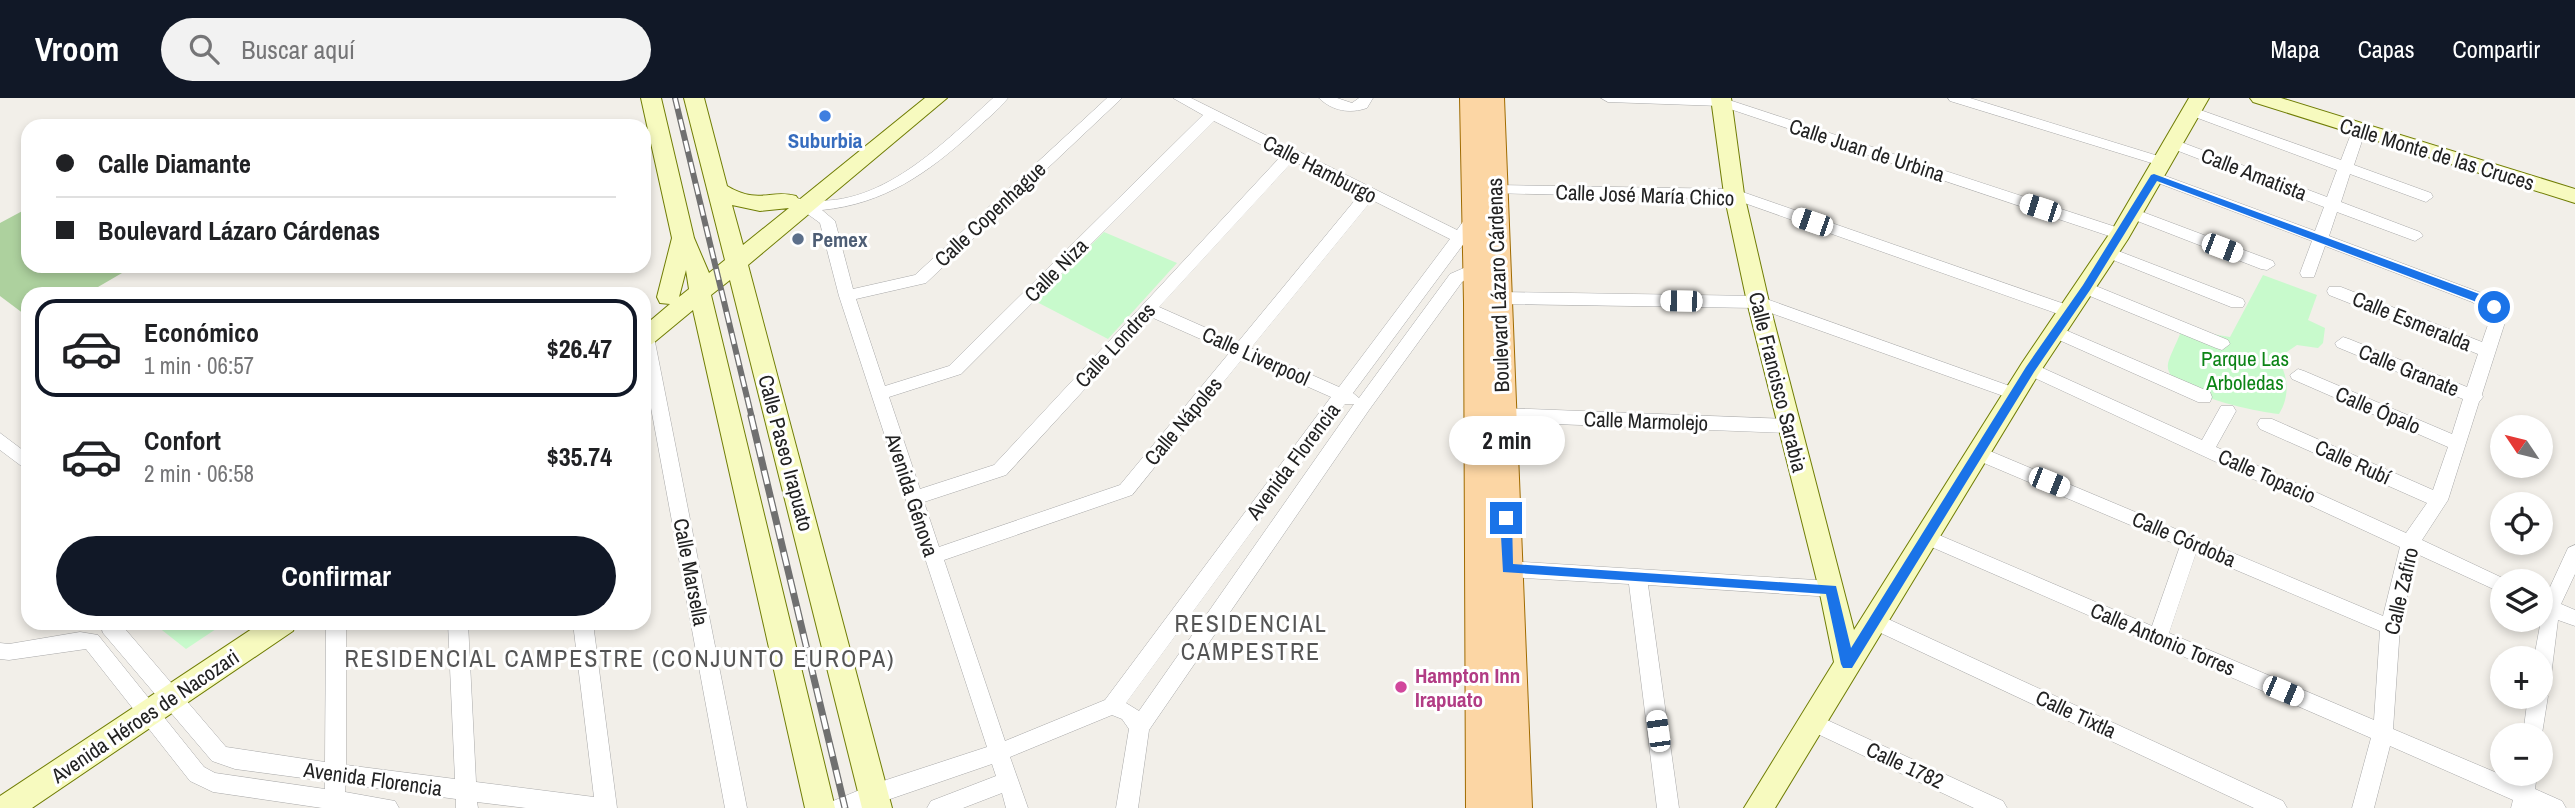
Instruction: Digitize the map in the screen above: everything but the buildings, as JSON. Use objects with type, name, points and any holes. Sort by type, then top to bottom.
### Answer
[{"type":"main road","points":[[651,98],[683,238],[699,285],[820,808]]},
{"type":"main road","name":"Calle Paseo Irapuato","points":[[694,98],[876,801]]},
{"type":"main road","points":[[651,326],[798,203],[917,98]]},
{"type":"main road","points":[[718,189],[730,198],[748,204],[798,203],[937,98]]},
{"type":"main road","name":"Boulevard Lázaro Cárdenas","points":[[1471,98],[1477,272],[1483,808]]},
{"type":"main road","name":"Boulevard Lázaro Cárdenas","points":[[1493,98],[1515,808]]},
{"type":"main road","name":"Calle Monte de las Cruces","points":[[2260,98],[2575,196]]},
{"type":"main road","name":"Calle Francisco Sarabia","points":[[1722,100],[1734,194],[1758,302],[1832,589],[1848,664]]},
{"type":"main road","points":[[1759,808],[1814,723],[2030,369],[2086,288],[2164,161],[2195,104]]},
{"type":"main road","points":[[651,159],[666,166]]},
{"type":"main road","points":[[651,322],[668,297],[683,238]]},
{"type":"main road","points":[[668,297],[699,285]]},
{"type":"main road","name":"Avenida Héroes de Nacozari","points":[[7,808],[250,630]]},
{"type":"main road","name":"Avenida Héroes de Nacozari","points":[[0,794],[272,630]]},
{"type":"street","points":[[798,203],[841,204],[870,196],[910,178],[1001,98]]},
{"type":"street","name":"Calle Copenhague","points":[[847,296],[920,279],[1115,98]]},
{"type":"street","name":"Calle Hamburgo","points":[[1180,98],[1460,239]]},
{"type":"street","points":[[1326,98],[1344,107],[1355,108],[1362,105],[1366,98]]},
{"type":"street","name":"Calle Juan de Urbina","points":[[1608,98],[1722,100],[2120,233]]},
{"type":"street","points":[[1955,98],[2164,161],[2320,239]]},
{"type":"street","points":[[2195,104],[2347,168],[2426,197]]},
{"type":"street","name":"Calle Niza","points":[[879,394],[955,370],[1213,114]]},
{"type":"street","points":[[2308,273],[2359,129]]},
{"type":"street","name":"Calle Londres","points":[[914,498],[1000,470],[1291,154]]},
{"type":"street","name":"Calle Amatista","points":[[2164,161],[2334,205],[2415,236]]},
{"type":"street","name":"Calle José María Chico","points":[[1495,190],[1734,194],[2063,322]]},
{"type":"street","name":"Calle Nápoles","points":[[932,557],[1126,490],[1368,193]]},
{"type":"street","name":"Avenida Génova","points":[[798,203],[827,221],[847,296],[1017,808]]},
{"type":"street","name":"Avenida Florencia","points":[[1111,706],[1475,216]]},
{"type":"street","points":[[2120,233],[2267,265]]},
{"type":"street","points":[[2120,233],[2237,303]]},
{"type":"street","name":"Calle Zafiro","points":[[2320,239],[2478,298],[2494,307],[2499,316],[2475,397],[2439,500],[2411,541],[2389,627],[2382,733],[2363,808]]},
{"type":"street","name":"Avenida Florencia","points":[[1139,727],[1363,405],[1456,278],[1465,272],[1477,272]]},
{"type":"street","points":[[2086,288],[2222,344]]},
{"type":"street","name":"Calle Esmeralda","points":[[2335,291],[2488,351]]},
{"type":"street","points":[[1501,298],[1758,302],[2015,394]]},
{"type":"street","name":"Calle Liverpool","points":[[1148,309],[1363,405]]},
{"type":"street","points":[[2063,322],[2204,397]]},
{"type":"street","name":"Calle Granate","points":[[2343,343],[2475,397]]},
{"type":"street","name":"Calle Marsella","points":[[651,362],[736,808]]},
{"type":"street","name":"Calle Topacio","points":[[2030,369],[2490,579]]},
{"type":"street","name":"Calle Ópalo","points":[[2298,375],[2458,444]]},
{"type":"street","points":[[2206,449],[2227,411]]},
{"type":"street","name":"Calle Marmolejo","points":[[1502,415],[1789,426]]},
{"type":"street","name":"Calle Rubí","points":[[2266,424],[2439,500]]},
{"type":"street","points":[[0,440],[21,458]]},
{"type":"street","name":"Calle Córdoba","points":[[1978,453],[2389,627]]},
{"type":"street","name":"Calle Antonio Torres","points":[[1926,537],[2524,792],[2555,808]]},
{"type":"street","points":[[2158,637],[2191,541]]},
{"type":"street","points":[[2553,594],[2575,557]]},
{"type":"street","points":[[1507,569],[1832,589]]},
{"type":"street","points":[[1637,577],[1668,808]]},
{"type":"street","points":[[2553,609],[2575,618]]},
{"type":"street","name":"Calle Tixtla","points":[[1875,621],[2276,808]]},
{"type":"street","points":[[112,630],[156,701]]},
{"type":"street","points":[[335,630],[335,801]]},
{"type":"street","points":[[458,630],[466,800]]},
{"type":"street","points":[[584,630],[606,808]]},
{"type":"street","points":[[3,654],[79,640],[91,641],[156,701]]},
{"type":"street","name":"Avenida Florencia","points":[[156,701],[219,754],[235,760],[335,773],[466,800],[600,808]]},
{"type":"street","name":"Avenida Florencia","points":[[156,701],[197,774],[205,778],[214,782],[388,808]]},
{"type":"street","points":[[840,808],[876,801],[1111,706],[1129,713],[1139,727],[1127,808]]},
{"type":"street","name":"Calle 1782","points":[[1814,723],[1996,808]]},
{"type":"street","points":[[938,808],[1008,781]]},
{"type":"green space","points":[[21,212],[21,273],[122,273],[98,287],[21,287],[21,312],[0,296],[0,223]]},
{"type":"green space","points":[[1104,232],[1177,263],[1108,339],[1035,301]]},
{"type":"green space","name":"Parque Las Arboledas","points":[[2263,275],[2317,295],[2308,320],[2325,328],[2323,343],[2318,348],[2297,345],[2284,354],[2280,363],[2287,389],[2279,414],[2252,410],[2195,392],[2170,375],[2168,364],[2182,329],[2230,337]]},
{"type":"green space","points":[[162,630],[214,630],[186,649]]},
{"type":"railway","points":[[675,98],[752,418]]},
{"type":"railway","points":[[751,416],[845,808]]},
{"type":"place","name":"Suburbia","points":[[825,116]]},
{"type":"place","name":"Pemex","points":[[798,239]]},
{"type":"place","name":"Hampton Inn Irapuato","points":[[1401,687]]},
{"type":"district","name":"RESIDENCIAL CAMPESTRE","points":[[1251,637]]},
{"type":"district","name":"RESIDENCIAL CAMPESTRE (CONJUNTO EUROPA)","points":[[620,658]]},
{"type":"route","points":[[1506,518],[1507,569],[1832,589],[1848,664],[2030,369],[2086,288],[2154,177],[2478,298],[2494,307]]}]
